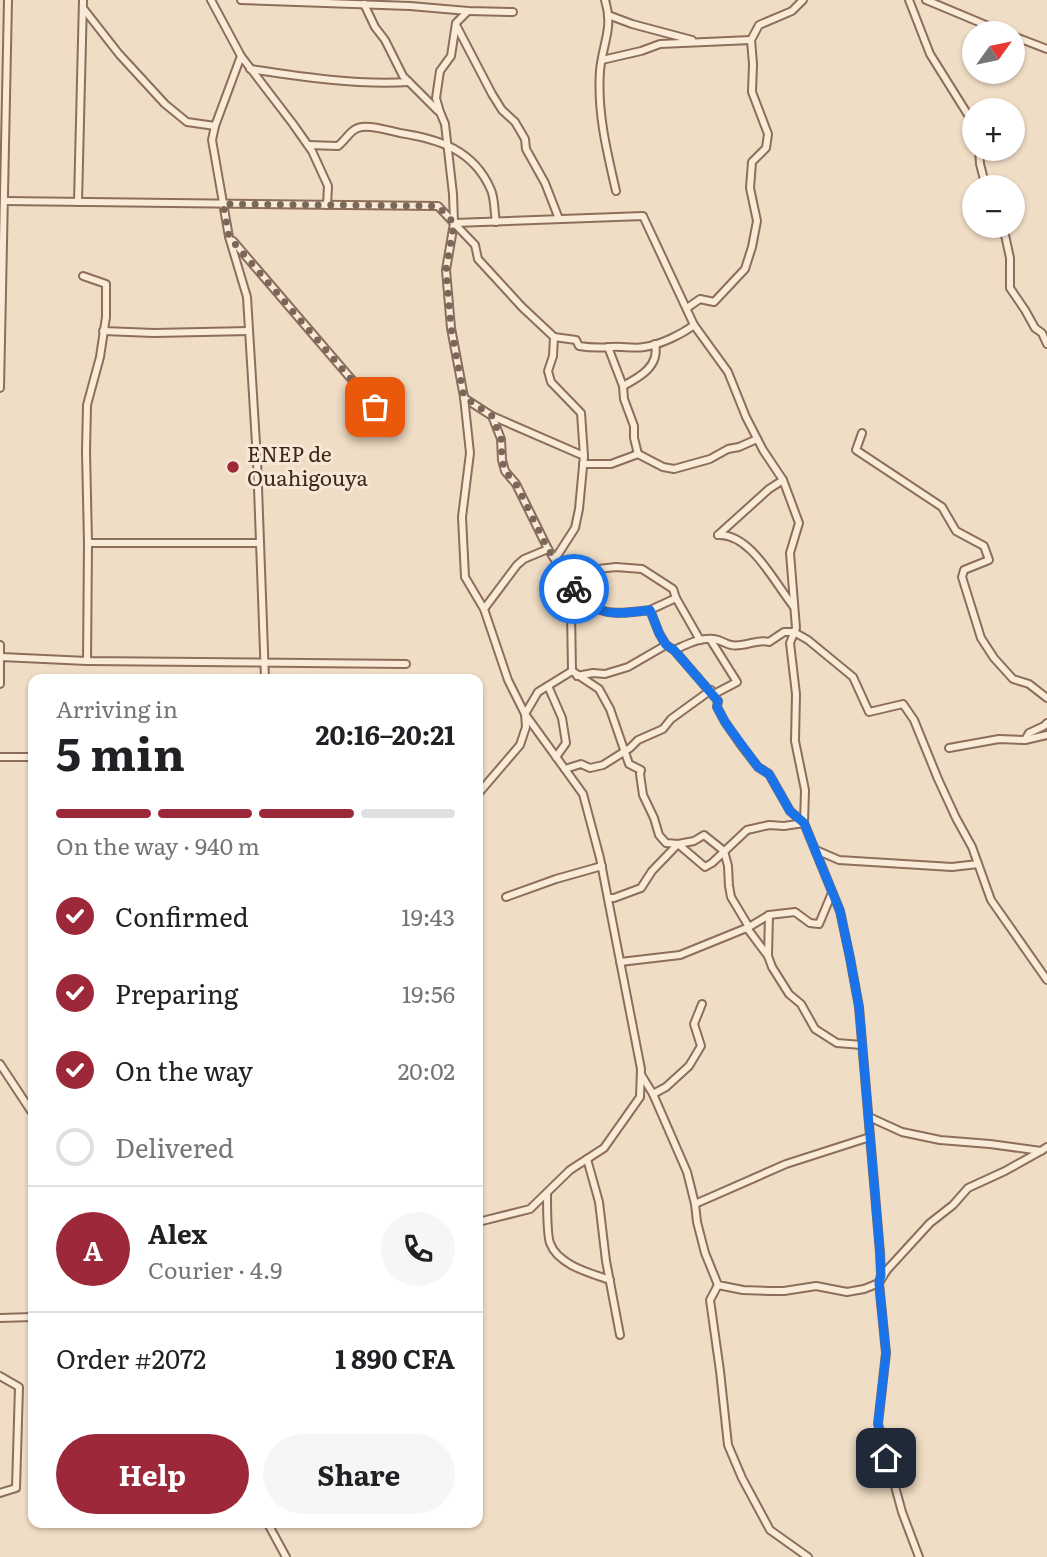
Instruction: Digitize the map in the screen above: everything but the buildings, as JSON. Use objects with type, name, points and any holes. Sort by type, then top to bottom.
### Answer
[{"type":"street","points":[[0,388],[8,0]]},
{"type":"street","points":[[211,0],[241,56],[308,145],[328,186],[327,205]]},
{"type":"street","points":[[241,0],[410,3],[468,11],[513,12]]},
{"type":"street","points":[[605,0],[609,30],[600,70],[604,141],[616,191]]},
{"type":"street","points":[[687,308],[700,299],[714,302],[745,269],[757,220],[750,188],[752,162],[766,148],[768,134],[752,92],[751,40],[759,25],[792,10],[803,0]]},
{"type":"street","points":[[909,0],[930,54],[962,105]]},
{"type":"street","points":[[926,0],[976,21]]},
{"type":"street","points":[[367,3],[375,27],[386,40],[402,76],[440,112]]},
{"type":"street","points":[[78,202],[83,4]]},
{"type":"street","points":[[83,4],[118,54],[165,104],[187,122],[215,126]]},
{"type":"street","points":[[468,11],[456,23],[451,56],[440,71],[436,98],[445,124],[453,194],[454,223],[446,270],[451,328],[464,397],[470,453],[462,517],[465,577],[484,609],[508,680],[524,714],[583,794],[602,866],[640,1075],[639,1097],[604,1148],[570,1170],[530,1209],[483,1221]]},
{"type":"street","points":[[607,15],[700,42]]},
{"type":"street","points":[[456,23],[492,94],[525,139],[526,149],[545,183],[559,219]]},
{"type":"street","points":[[602,60],[660,44],[751,40]]},
{"type":"street","points":[[1026,42],[1047,49]]},
{"type":"street","points":[[241,56],[212,141],[229,237],[247,297],[265,674]]},
{"type":"street","points":[[250,69],[366,83],[409,82]]},
{"type":"street","points":[[308,145],[338,146],[353,130],[363,126],[418,136],[447,145],[468,157],[479,168],[492,192],[496,222]]},
{"type":"street","points":[[4,201],[438,206],[475,245],[478,259],[554,337],[576,340],[579,346],[594,349],[641,348],[685,332],[694,325]]},
{"type":"street","points":[[454,223],[643,216],[694,325],[728,372],[757,439],[783,480],[799,523],[790,553],[796,628],[790,643],[796,694],[796,741],[805,790],[804,823]]},
{"type":"street","points":[[229,237],[389,423]]},
{"type":"street","points":[[1006,238],[1010,258],[1010,288],[1047,344]]},
{"type":"street","points":[[83,276],[106,284],[106,317],[100,357],[87,405],[87,661]]},
{"type":"street","points":[[103,331],[249,331]]},
{"type":"street","points":[[554,337],[548,371],[551,382],[580,413],[584,456],[575,528],[555,559]]},
{"type":"street","points":[[623,386],[654,364],[657,352],[655,344]]},
{"type":"street","points":[[608,347],[635,426],[634,438],[638,454]]},
{"type":"street","points":[[464,397],[492,416],[584,456]]},
{"type":"street","points":[[492,416],[501,439],[505,471],[516,484],[548,549],[561,569],[574,578]]},
{"type":"street","points":[[862,433],[856,450],[942,507],[956,531],[984,546],[989,560],[964,570],[962,577],[981,638],[1013,679],[1029,684],[1047,698]]},
{"type":"street","points":[[583,464],[611,464],[638,454],[663,467],[674,469],[710,459],[728,449],[757,439]]},
{"type":"street","points":[[783,480],[769,489],[718,535],[728,534],[752,551],[794,607]]},
{"type":"street","points":[[88,543],[260,543]]},
{"type":"street","points":[[484,609],[517,565],[524,559],[548,549]]},
{"type":"street","points":[[574,578],[589,570],[616,567],[642,569],[673,589],[700,640]]},
{"type":"street","points":[[574,578],[571,611],[574,673]]},
{"type":"street","points":[[574,593],[588,606],[600,611],[618,613],[650,610],[676,598]]},
{"type":"street","points":[[650,610],[666,645],[674,650],[712,692],[725,722],[758,767],[769,774],[790,811],[804,823],[840,911],[859,1007],[880,1253],[879,1283],[886,1353],[878,1424],[902,1512],[919,1557]]},
{"type":"street","points":[[674,650],[710,639],[729,646],[761,640],[769,642],[784,632],[794,632],[808,640],[853,677],[869,712],[903,704],[914,720],[929,760],[972,847],[991,900],[1047,981]]},
{"type":"street","points":[[565,769],[581,764],[590,768],[603,765],[638,740],[663,729],[671,719],[712,692],[737,682],[710,639]]},
{"type":"street","points":[[0,645],[0,684]]},
{"type":"street","points":[[483,788],[520,745],[526,727],[524,714],[538,692],[574,673],[605,674],[628,667],[666,645]]},
{"type":"street","points":[[1,657],[87,661],[406,664]]},
{"type":"street","points":[[574,673],[599,689],[610,709],[629,764],[641,771],[643,795],[659,835],[666,843],[678,844],[694,841],[704,835],[724,851],[731,897],[789,994],[801,1004],[815,1029],[837,1043],[862,1045]]},
{"type":"street","points":[[548,686],[562,718],[566,743],[556,757]]},
{"type":"street","points":[[1025,740],[1029,733],[1047,723]]},
{"type":"street","points":[[949,748],[999,739],[1025,740],[1047,735]]},
{"type":"street","points":[[0,757],[28,757]]},
{"type":"street","points":[[678,844],[705,867],[747,830],[769,825],[804,823]]},
{"type":"street","points":[[608,898],[641,888],[652,871],[678,844]]},
{"type":"street","points":[[816,850],[839,860],[949,867],[978,864]]},
{"type":"street","points":[[506,897],[526,888],[602,866]]},
{"type":"street","points":[[620,962],[680,955],[748,927],[769,915],[795,912],[810,923],[819,924],[832,892]]},
{"type":"street","points":[[768,956],[769,915]]},
{"type":"street","points":[[653,1094],[666,1087],[689,1066],[701,1045],[694,1024],[702,1004]]},
{"type":"street","points":[[0,1064],[28,1106]]},
{"type":"street","points":[[640,1075],[653,1094],[687,1172],[705,1253],[718,1285]]},
{"type":"street","points":[[869,1117],[902,1132],[940,1140],[1044,1149]]},
{"type":"street","points":[[695,1204],[786,1164],[870,1137]]},
{"type":"street","points":[[718,1285],[743,1290],[784,1291],[816,1286],[848,1292],[879,1283],[887,1270],[930,1223],[953,1205],[968,1188],[1044,1149]]},
{"type":"street","points":[[587,1159],[599,1202],[621,1335]]},
{"type":"street","points":[[547,1193],[551,1246],[571,1266],[610,1280]]},
{"type":"street","points":[[718,1285],[709,1300],[728,1445],[742,1479],[770,1530],[808,1557]]},
{"type":"street","points":[[0,1318],[28,1317]]},
{"type":"street","points":[[0,1376],[19,1387],[16,1488],[0,1493]]},
{"type":"street","points":[[270,1528],[286,1557]]},
{"type":"way so far","points":[[375,407],[229,237],[223,204],[438,206],[454,223],[446,270],[451,328],[464,397],[492,416],[501,439],[505,471],[516,484],[548,549],[561,569],[574,578],[574,589]]},
{"type":"place","name":"ENEP de Ouahigouya","points":[[233,467]]},
{"type":"route","points":[[574,589],[574,593],[588,606],[600,611],[618,613],[650,610],[666,645],[674,650],[711,690],[725,722],[741,745],[758,767],[769,774],[790,811],[804,823],[840,911],[859,1007],[871,1142],[886,1353],[878,1424],[886,1458]]}]
